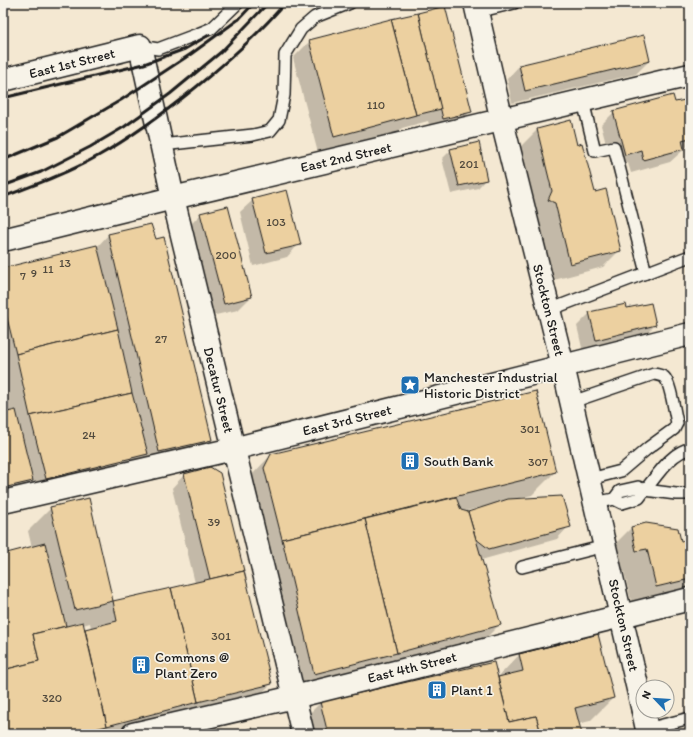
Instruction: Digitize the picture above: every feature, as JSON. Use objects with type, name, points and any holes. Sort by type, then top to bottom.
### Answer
[{"type":"street","name":"Stockton Street","points":[[476,8],[590,479],[604,501],[605,546],[645,721]]},
{"type":"street","name":"East 1st Street","points":[[3,80],[140,46]]},
{"type":"street","name":"Decatur Street","points":[[140,46],[173,198],[303,734]]},
{"type":"street","name":"East 2nd Street","points":[[3,240],[690,75]]},
{"type":"street","name":"East 3rd Street","points":[[3,502],[233,449],[690,334]]},
{"type":"street","name":"East 4th Street","points":[[133,734],[622,616],[690,598]]},
{"type":"lane","points":[[140,46],[158,49],[212,28],[238,3]]},
{"type":"lane","points":[[162,145],[254,135],[270,131],[279,120],[284,95],[285,55],[301,29],[315,17],[350,3]]},
{"type":"lane","points":[[476,8],[514,3]]},
{"type":"lane","points":[[583,101],[595,151],[614,146],[646,273]]},
{"type":"lane","points":[[549,310],[690,256]]},
{"type":"lane","points":[[572,402],[654,374],[665,377],[668,383],[677,423],[674,429],[648,448],[621,471],[590,479]]},
{"type":"lane","points":[[604,501],[622,503],[640,498],[671,459],[687,450],[690,450]]},
{"type":"lane","points":[[645,490],[676,494],[690,494]]},
{"type":"lane","points":[[522,567],[605,546]]},
{"type":"lane","points":[[645,721],[690,718]]},
{"type":"building","points":[[445,6],[472,112],[443,119],[418,13]]},
{"type":"building","points":[[418,13],[441,109],[416,115],[391,19]]},
{"type":"building","points":[[391,19],[416,115],[334,137],[309,40]]},
{"type":"building","points":[[644,35],[650,61],[525,91],[519,65]]},
{"type":"building","points":[[673,95],[675,102],[690,99],[690,138],[682,140],[684,149],[643,160],[641,150],[625,155],[613,111]]},
{"type":"building","points":[[571,120],[577,145],[582,143],[595,192],[606,189],[621,251],[570,264],[555,203],[548,200],[552,191],[537,129]]},
{"type":"building","points":[[479,142],[487,180],[459,186],[450,149]]},
{"type":"building","points":[[287,190],[301,245],[266,253],[252,199]]},
{"type":"building","points":[[228,206],[252,297],[224,304],[200,213]]},
{"type":"building","points":[[151,224],[156,239],[164,237],[212,440],[159,452],[108,234]]},
{"type":"building","points":[[97,245],[118,329],[16,354],[3,302],[3,268]]},
{"type":"building","points":[[651,303],[656,325],[596,340],[589,312],[626,304],[627,308]]},
{"type":"building","points":[[118,329],[132,393],[30,416],[16,354]]},
{"type":"building","name":"South Bank","points":[[536,391],[556,472],[282,539],[264,468],[271,454]]},
{"type":"building","points":[[132,393],[148,454],[46,479],[30,416]]},
{"type":"building","points":[[16,410],[33,481],[3,488],[3,413]]},
{"type":"building","points":[[210,467],[220,473],[244,571],[210,579],[184,474]]},
{"type":"building","points":[[562,496],[571,527],[489,549],[476,539],[468,512],[508,499]]},
{"type":"building","name":"South Bank","points":[[456,497],[461,510],[468,512],[501,625],[397,653],[365,519]]},
{"type":"building","points":[[89,498],[113,601],[75,610],[50,507]]},
{"type":"building","points":[[365,519],[397,653],[314,674],[282,539]]},
{"type":"building","points":[[646,523],[678,528],[681,541],[690,539],[690,579],[656,587],[647,549],[636,551],[631,527]]},
{"type":"building","points":[[45,543],[66,626],[33,634],[39,661],[3,670],[3,554]]},
{"type":"building","name":"Commons @ Plant Zero","points":[[244,571],[272,684],[198,702],[171,588]]},
{"type":"building","name":"Commons @ Plant Zero","points":[[171,588],[198,702],[107,726],[85,629],[117,621],[113,601]]},
{"type":"building","points":[[83,622],[107,726],[74,734],[3,734],[3,670],[39,661],[33,634]]},
{"type":"building","name":"Plant 1","points":[[598,634],[614,698],[575,708],[582,734],[541,734],[536,716],[509,722],[498,677],[523,671],[519,654]]},
{"type":"building","name":"Plant 1","points":[[494,662],[509,722],[536,716],[541,734],[328,734],[320,702]]},
{"type":"building","points":[[252,728],[253,734],[228,734]]},
{"type":"railway","points":[[235,21],[239,19],[254,3]]},
{"type":"railway","points":[[3,186],[41,172],[90,147],[124,127],[170,94],[221,52],[268,3]]},
{"type":"railway","points":[[3,197],[75,168],[111,149],[135,133],[172,106],[219,68],[242,48],[285,3]]},
{"type":"railway","points":[[3,160],[58,137],[121,100],[191,54],[239,19]]},
{"type":"railway","points":[[3,98],[144,64],[185,49],[209,35]]},
{"type":"place","name":"Manchester Industrial Historic District","points":[[410,385]]},
{"type":"place","name":"South Bank","points":[[410,461]]},
{"type":"place","name":"Commons @ Plant Zero","points":[[141,665]]},
{"type":"place","name":"Plant 1","points":[[437,690]]}]
